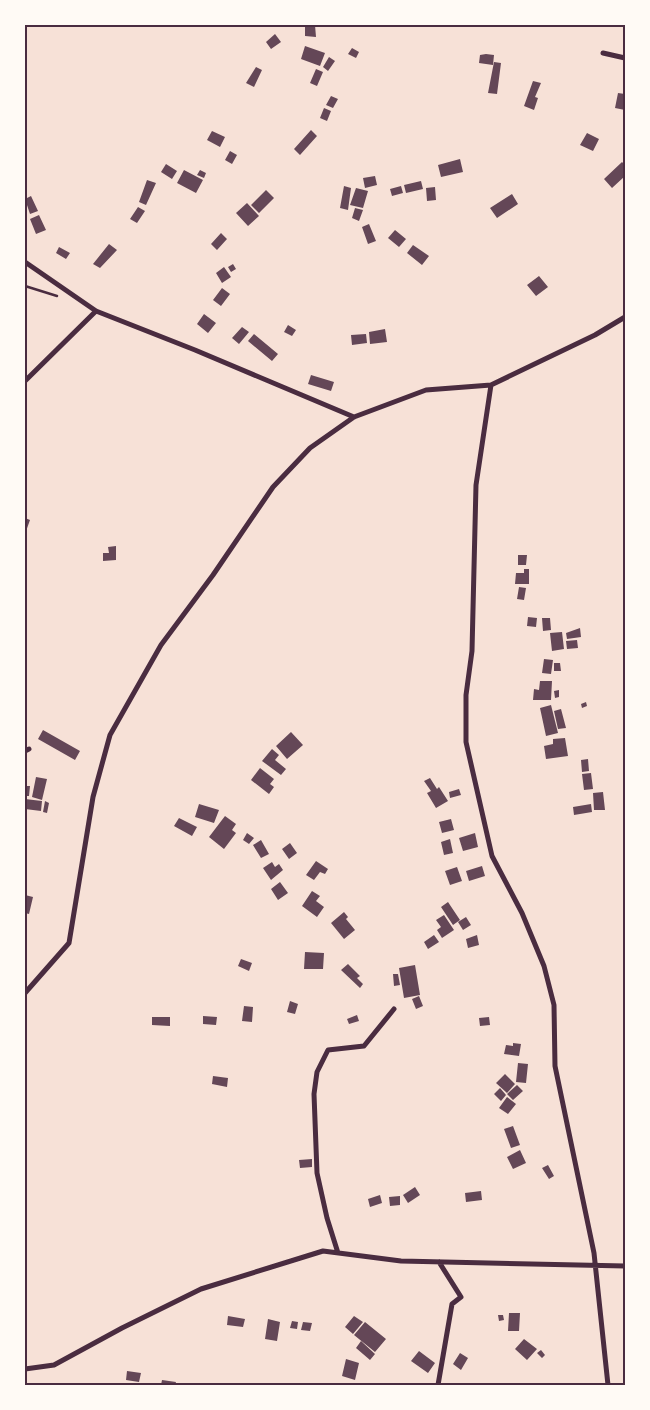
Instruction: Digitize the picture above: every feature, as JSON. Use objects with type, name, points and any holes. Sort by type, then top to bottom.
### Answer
[{"type":"street","points":[[603,54],[625,58]]},
{"type":"street","points":[[25,262],[96,311],[195,350],[354,418]]},
{"type":"street","points":[[25,381],[96,311]]},
{"type":"street","points":[[25,993],[69,943],[93,797],[110,735],[161,645],[213,575],[273,487],[310,448],[354,418],[426,390],[491,385],[595,335],[625,317]]},
{"type":"street","points":[[491,385],[476,485],[472,651],[466,694],[466,742],[492,856],[522,913],[544,966],[554,1005],[554,1066],[594,1253],[608,1385]]},
{"type":"street","points":[[338,1253],[327,1218],[317,1173],[314,1094],[317,1072],[328,1050],[364,1046],[394,1009]]},
{"type":"street","points":[[25,1369],[54,1365],[122,1328],[201,1289],[259,1269],[323,1252],[401,1261],[625,1266]]},
{"type":"street","points":[[438,1385],[452,1304],[461,1297],[440,1262]]},
{"type":"building","points":[[305,25],[315,25],[316,37],[305,36]]},
{"type":"building","points":[[275,34],[281,42],[271,49],[266,42]]},
{"type":"building","points":[[305,46],[325,53],[320,66],[301,59]]},
{"type":"building","points":[[352,48],[359,52],[356,58],[348,54]]},
{"type":"building","points":[[480,55],[494,55],[493,65],[479,63]]},
{"type":"building","points":[[329,57],[335,61],[328,71],[323,67]]},
{"type":"building","points":[[494,62],[501,63],[497,94],[488,93]]},
{"type":"building","points":[[256,67],[262,70],[254,87],[246,83]]},
{"type":"building","points":[[316,69],[323,72],[317,86],[310,83]]},
{"type":"building","points":[[533,81],[541,83],[535,97],[538,98],[534,110],[524,106]]},
{"type":"building","points":[[618,93],[625,94],[625,110],[615,108]]},
{"type":"building","points":[[331,96],[338,99],[333,108],[326,105]]},
{"type":"building","points":[[324,108],[331,111],[327,121],[320,118]]},
{"type":"building","points":[[311,130],[317,136],[300,155],[294,149]]},
{"type":"building","points":[[212,131],[225,137],[220,147],[207,140]]},
{"type":"building","points":[[587,133],[599,139],[593,151],[580,145]]},
{"type":"building","points":[[230,151],[237,155],[232,164],[225,160]]},
{"type":"building","points":[[460,159],[463,172],[441,177],[438,165]]},
{"type":"building","points":[[622,162],[625,165],[625,176],[612,188],[604,179]]},
{"type":"building","points":[[166,164],[177,171],[172,179],[161,172]]},
{"type":"building","points":[[184,170],[203,180],[196,193],[177,183]]},
{"type":"building","points":[[200,170],[206,173],[204,178],[197,175]]},
{"type":"building","points":[[375,176],[377,185],[365,188],[363,178]]},
{"type":"building","points":[[147,180],[156,183],[146,205],[139,202]]},
{"type":"building","points":[[421,181],[423,189],[406,193],[404,185]]},
{"type":"building","points":[[344,186],[351,188],[348,210],[340,208]]},
{"type":"building","points":[[401,186],[403,193],[392,196],[390,189]]},
{"type":"building","points":[[435,187],[436,200],[427,201],[426,188]]},
{"type":"building","points":[[356,188],[368,191],[363,208],[350,205]]},
{"type":"building","points":[[266,190],[274,198],[259,213],[251,205]]},
{"type":"building","points":[[512,194],[518,204],[497,218],[490,208]]},
{"type":"building","points":[[31,196],[38,211],[30,214],[25,199]]},
{"type":"building","points":[[247,203],[259,216],[248,226],[236,213]]},
{"type":"building","points":[[138,207],[145,211],[137,223],[130,219]]},
{"type":"building","points":[[355,208],[363,210],[359,221],[352,218]]},
{"type":"building","points":[[39,215],[46,230],[36,234],[30,219]]},
{"type":"building","points":[[369,224],[376,241],[368,244],[362,227]]},
{"type":"building","points":[[395,230],[406,239],[399,247],[388,238]]},
{"type":"building","points":[[221,233],[227,239],[217,250],[211,244]]},
{"type":"building","points":[[109,244],[117,250],[100,268],[93,264]]},
{"type":"building","points":[[413,245],[429,256],[422,265],[407,253]]},
{"type":"building","points":[[59,247],[70,253],[66,259],[56,253]]},
{"type":"building","points":[[233,264],[236,269],[231,272],[228,267]]},
{"type":"building","points":[[224,267],[231,277],[222,283],[216,273]]},
{"type":"building","points":[[539,276],[548,287],[536,296],[527,285]]},
{"type":"building","points":[[222,288],[230,294],[221,306],[213,300]]},
{"type":"building","points":[[204,314],[216,323],[208,333],[197,324]]},
{"type":"building","points":[[288,325],[296,330],[292,336],[284,332]]},
{"type":"building","points":[[242,327],[249,332],[239,344],[232,338]]},
{"type":"building","points":[[385,329],[387,342],[370,344],[369,332]]},
{"type":"building","points":[[254,334],[278,354],[272,361],[248,341]]},
{"type":"building","points":[[366,334],[367,343],[352,345],[351,335]]},
{"type":"building","points":[[311,375],[334,382],[331,391],[308,384]]},
{"type":"building","points":[[25,518],[30,520],[25,534]]},
{"type":"building","points":[[116,546],[116,560],[103,561],[103,553],[109,553],[108,547]]},
{"type":"building","points":[[518,555],[527,555],[526,565],[518,565]]},
{"type":"building","points":[[524,569],[529,569],[529,584],[515,584],[516,573],[524,573]]},
{"type":"building","points":[[519,587],[526,588],[524,600],[517,599]]},
{"type":"building","points":[[528,617],[537,618],[536,627],[527,626]]},
{"type":"building","points":[[542,618],[550,618],[551,630],[543,631]]},
{"type":"building","points":[[580,628],[581,637],[567,639],[566,633]]},
{"type":"building","points":[[562,632],[564,649],[552,651],[550,633]]},
{"type":"building","points":[[577,640],[578,648],[567,649],[566,641]]},
{"type":"building","points":[[544,659],[553,660],[551,674],[542,673]]},
{"type":"building","points":[[554,663],[560,663],[561,671],[554,671]]},
{"type":"building","points":[[540,681],[552,681],[551,700],[533,700],[534,689],[539,690]]},
{"type":"building","points":[[559,690],[559,697],[555,698],[554,691]]},
{"type":"building","points":[[586,702],[587,706],[582,708],[581,704]]},
{"type":"building","points":[[551,705],[558,733],[546,736],[540,708]]},
{"type":"building","points":[[561,709],[566,728],[558,729],[554,711]]},
{"type":"building","points":[[43,730],[80,751],[75,760],[38,739]]},
{"type":"building","points":[[291,732],[303,745],[287,759],[276,746]]},
{"type":"building","points":[[565,738],[568,756],[546,759],[544,746],[553,744],[553,739]]},
{"type":"building","points":[[272,749],[279,755],[275,760],[286,769],[281,775],[262,761]]},
{"type":"building","points":[[588,759],[589,771],[582,772],[581,760]]},
{"type":"building","points":[[260,768],[274,779],[270,784],[274,787],[269,794],[251,780]]},
{"type":"building","points":[[591,773],[593,789],[584,790],[582,774]]},
{"type":"building","points":[[36,777],[47,779],[42,800],[32,797]]},
{"type":"building","points":[[430,778],[437,789],[439,787],[448,801],[436,808],[427,793],[431,791],[424,781]]},
{"type":"building","points":[[25,786],[30,786],[29,796],[25,796]]},
{"type":"building","points":[[459,789],[461,795],[450,798],[449,792]]},
{"type":"building","points":[[603,792],[605,810],[594,810],[593,793]]},
{"type":"building","points":[[25,799],[42,801],[41,811],[25,809]]},
{"type":"building","points":[[45,801],[49,803],[47,813],[43,812]]},
{"type":"building","points":[[199,804],[219,810],[214,823],[195,817]]},
{"type":"building","points":[[591,804],[592,812],[574,815],[573,807]]},
{"type":"building","points":[[225,816],[236,824],[232,830],[236,833],[224,849],[209,837]]},
{"type":"building","points":[[179,818],[197,827],[192,836],[174,826]]},
{"type":"building","points":[[451,819],[454,830],[442,833],[439,822]]},
{"type":"building","points":[[247,833],[254,838],[249,844],[243,840]]},
{"type":"building","points":[[475,833],[478,847],[463,851],[459,838]]},
{"type":"building","points":[[450,839],[453,853],[444,855],[441,842]]},
{"type":"building","points":[[261,840],[269,854],[261,858],[253,845]]},
{"type":"building","points":[[290,843],[297,853],[289,859],[282,849]]},
{"type":"building","points":[[316,861],[328,869],[325,874],[320,872],[314,880],[306,875]]},
{"type":"building","points":[[272,862],[275,867],[279,864],[283,870],[271,880],[263,868]]},
{"type":"building","points":[[482,866],[485,876],[469,881],[466,871]]},
{"type":"building","points":[[457,867],[462,881],[450,885],[445,871]]},
{"type":"building","points":[[280,882],[288,893],[278,900],[271,889]]},
{"type":"building","points":[[312,891],[320,896],[316,901],[324,907],[317,917],[302,906]]},
{"type":"building","points":[[25,895],[33,897],[29,914],[25,913]]},
{"type":"building","points":[[448,902],[460,920],[453,925],[441,907]]},
{"type":"building","points":[[344,912],[348,917],[346,919],[355,930],[344,939],[331,923]]},
{"type":"building","points":[[444,915],[454,930],[442,938],[437,930],[441,927],[436,920]]},
{"type":"building","points":[[466,917],[471,925],[463,930],[458,922]]},
{"type":"building","points":[[434,935],[439,942],[428,949],[424,942]]},
{"type":"building","points":[[477,935],[479,945],[468,948],[466,939]]},
{"type":"building","points":[[305,952],[324,953],[323,969],[304,969]]},
{"type":"building","points":[[241,959],[252,963],[249,971],[238,966]]},
{"type":"building","points":[[348,964],[360,976],[357,978],[363,984],[360,988],[341,970]]},
{"type":"building","points":[[415,965],[420,995],[404,998],[399,968]]},
{"type":"building","points":[[393,974],[398,974],[400,985],[394,986]]},
{"type":"building","points":[[419,996],[423,1006],[416,1009],[412,999]]},
{"type":"building","points":[[290,1001],[298,1004],[295,1014],[287,1012]]},
{"type":"building","points":[[244,1006],[253,1007],[252,1022],[242,1021]]},
{"type":"building","points":[[357,1015],[359,1021],[349,1024],[347,1019]]},
{"type":"building","points":[[203,1016],[217,1017],[216,1025],[203,1024]]},
{"type":"building","points":[[152,1017],[170,1017],[170,1026],[152,1025]]},
{"type":"building","points":[[489,1017],[490,1025],[480,1026],[479,1018]]},
{"type":"building","points":[[513,1043],[521,1044],[519,1056],[504,1054],[506,1045],[513,1046]]},
{"type":"building","points":[[518,1063],[528,1064],[526,1083],[516,1082]]},
{"type":"building","points":[[505,1074],[515,1084],[507,1093],[496,1083]]},
{"type":"building","points":[[213,1076],[228,1078],[227,1087],[212,1084]]},
{"type":"building","points":[[517,1085],[523,1091],[513,1100],[507,1094]]},
{"type":"building","points":[[500,1088],[506,1095],[501,1101],[494,1094]]},
{"type":"building","points":[[507,1097],[516,1104],[508,1114],[499,1108]]},
{"type":"building","points":[[513,1126],[520,1145],[511,1148],[504,1129]]},
{"type":"building","points":[[520,1150],[526,1163],[513,1169],[507,1157]]},
{"type":"building","points":[[312,1159],[312,1167],[300,1168],[299,1160]]},
{"type":"building","points":[[548,1165],[554,1176],[549,1179],[542,1168]]},
{"type":"building","points":[[415,1187],[420,1195],[408,1203],[403,1195]]},
{"type":"building","points":[[481,1191],[482,1200],[466,1202],[465,1193]]},
{"type":"building","points":[[380,1195],[382,1203],[370,1207],[368,1199]]},
{"type":"building","points":[[400,1196],[400,1205],[390,1206],[389,1197]]},
{"type":"building","points":[[509,1313],[520,1313],[519,1331],[508,1331]]},
{"type":"building","points":[[498,1315],[503,1315],[504,1320],[499,1321]]},
{"type":"building","points":[[228,1316],[245,1319],[243,1327],[227,1325]]},
{"type":"building","points":[[354,1316],[363,1322],[353,1334],[345,1327]]},
{"type":"building","points":[[268,1319],[280,1322],[277,1341],[265,1339]]},
{"type":"building","points":[[292,1321],[298,1322],[297,1329],[290,1328]]},
{"type":"building","points":[[303,1322],[312,1323],[310,1331],[301,1330]]},
{"type":"building","points":[[365,1322],[386,1339],[375,1352],[354,1335]]},
{"type":"building","points":[[524,1339],[537,1349],[527,1360],[515,1349]]},
{"type":"building","points":[[361,1341],[375,1354],[370,1360],[356,1348]]},
{"type":"building","points":[[541,1350],[545,1355],[542,1358],[537,1353]]},
{"type":"building","points":[[419,1351],[435,1363],[428,1373],[411,1361]]},
{"type":"building","points":[[460,1353],[468,1358],[461,1370],[453,1364]]},
{"type":"building","points":[[346,1359],[359,1363],[355,1380],[342,1376]]},
{"type":"building","points":[[127,1371],[141,1373],[139,1382],[126,1380]]},
{"type":"building","points":[[162,1380],[176,1382],[175,1385],[161,1385]]}]
